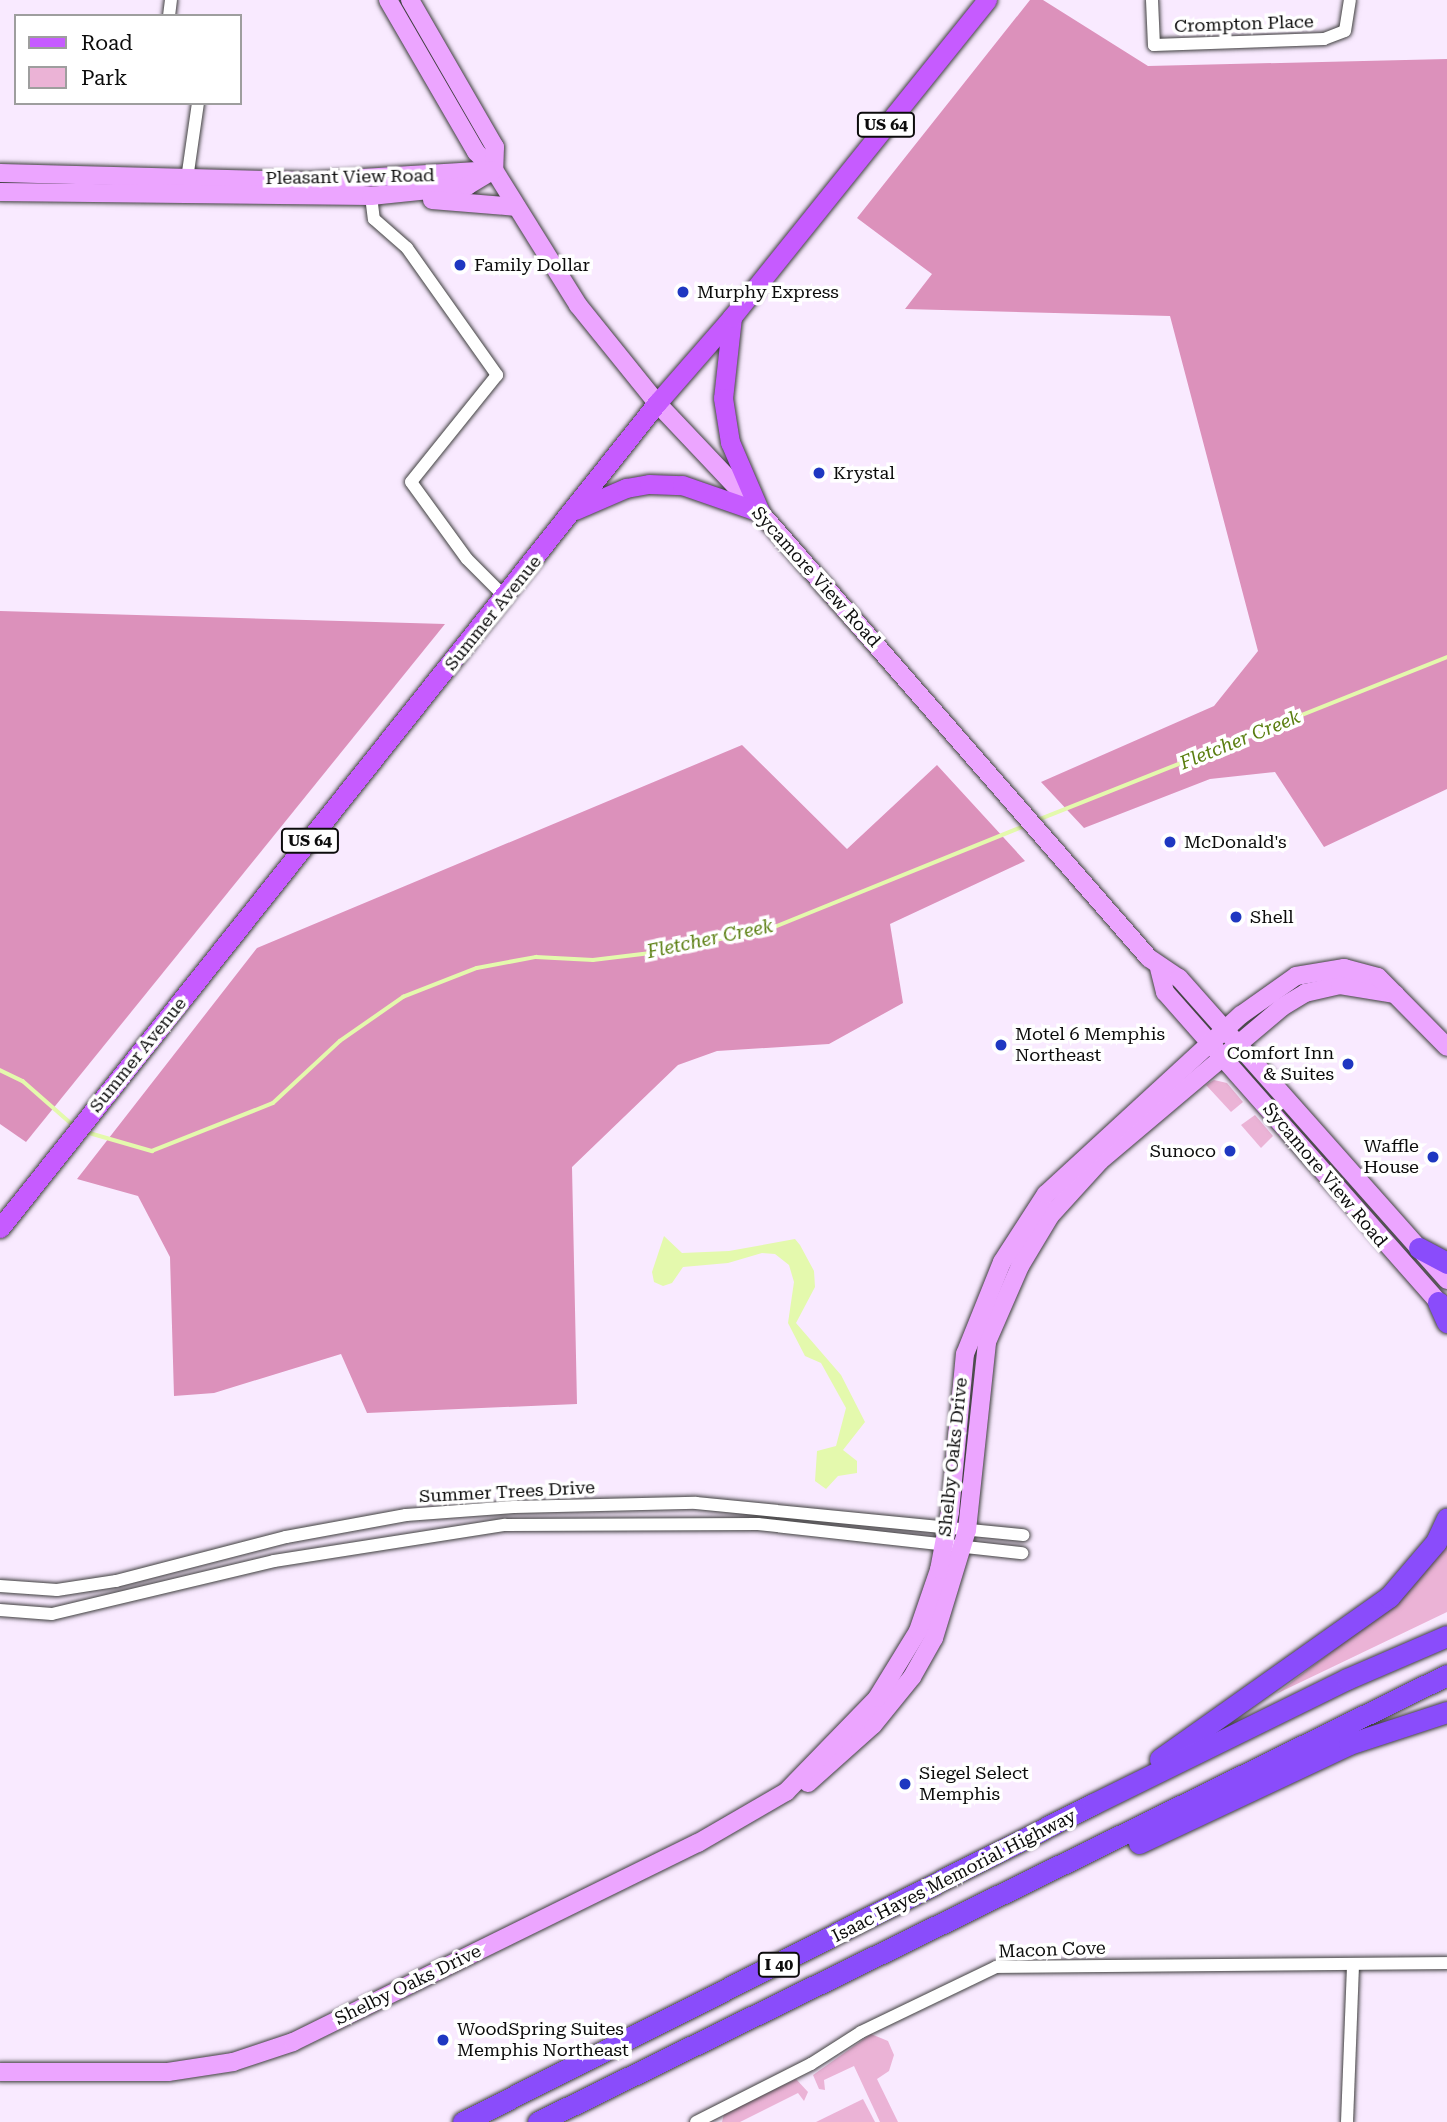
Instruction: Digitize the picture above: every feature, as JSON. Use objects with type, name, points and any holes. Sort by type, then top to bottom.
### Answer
[{"type":"highway","points":[[1419,1248],[1447,1263]]},
{"type":"highway","points":[[1442,1307],[1447,1322]]},
{"type":"highway","points":[[1093,1804],[1277,1680],[1389,1597],[1437,1542],[1447,1518]]},
{"type":"highway","name":"Isaac Hayes Memorial Highway","points":[[463,2122],[1093,1804],[1348,1679],[1447,1636]]},
{"type":"highway","name":"Isaac Hayes Memorial Highway","points":[[538,2122],[1447,1675]]},
{"type":"highway","points":[[886,1951],[989,1913],[1349,1744],[1447,1712]]},
{"type":"main road","name":"Sycamore View Road","points":[[388,0],[476,152],[494,170],[578,305],[657,403],[760,512],[1159,968],[1179,978],[1447,1280]]},
{"type":"main road","name":"Sycamore View Road","points":[[410,0],[495,147],[494,170]]},
{"type":"main road","name":"Summer Avenue","points":[[0,1228],[575,510],[657,403],[732,317],[987,0]]},
{"type":"main road","name":"Pleasant View Road","points":[[0,173],[185,175],[313,181],[494,170]]},
{"type":"main road","name":"Pleasant View Road","points":[[0,192],[371,196],[467,186],[494,170]]},
{"type":"main road","points":[[395,194],[408,200],[517,207]]},
{"type":"main road","points":[[732,317],[723,398],[730,442],[760,512]]},
{"type":"main road","points":[[575,510],[626,488],[649,484],[682,485],[760,512]]},
{"type":"main road","name":"Sycamore View Road","points":[[1159,968],[1165,992],[1442,1307]]},
{"type":"main road","name":"Shelby Oaks Drive","points":[[786,1792],[802,1789],[840,1757],[912,1677],[934,1638],[965,1539],[987,1342],[1020,1266],[1050,1216],[1100,1161],[1231,1037],[1315,989],[1353,986],[1395,993],[1447,1047]]},
{"type":"main road","name":"Shelby Oaks Drive","points":[[0,2072],[168,2072],[233,2062],[293,2042],[698,1843],[786,1792],[877,1698],[898,1667],[929,1604],[946,1536],[965,1354],[1002,1262],[1046,1194],[1119,1122],[1216,1050]]},
{"type":"street","name":"Crompton Place","points":[[1152,0],[1154,45],[1324,39],[1345,31],[1350,0]]},
{"type":"street","points":[[186,195],[185,175],[198,105]]},
{"type":"street","points":[[371,196],[374,219],[407,248],[497,375],[411,482],[467,559],[505,597]]},
{"type":"street","name":"Summer Trees Drive","points":[[0,1586],[57,1590],[116,1581],[183,1562],[406,1515],[514,1507],[696,1503],[946,1536],[1022,1553]]},
{"type":"street","name":"Summer Trees Drive","points":[[0,1610],[51,1614],[187,1580],[406,1538],[505,1525],[758,1524],[965,1539],[1023,1535]]},
{"type":"street","points":[[183,1562],[187,1580]]},
{"type":"street","name":"Macon Cove","points":[[696,2122],[811,2064],[861,2032],[996,1967],[1447,1963]]},
{"type":"street","points":[[1347,2122],[1353,1964]]},
{"type":"green space","points":[[1214,1080],[1227,1083],[1243,1102],[1231,1112],[1206,1085]]},
{"type":"green space","points":[[1255,1115],[1273,1136],[1261,1148],[1241,1125]]},
{"type":"green space","points":[[1447,1536],[1447,1612],[1276,1694],[1386,1610]]},
{"type":"green space","points":[[871,2034],[888,2041],[894,2055],[889,2071],[877,2079],[898,2122],[880,2122],[854,2066],[824,2080],[825,2090],[819,2089],[813,2075]]},
{"type":"green space","points":[[796,2079],[808,2092],[804,2101],[798,2093],[740,2122],[722,2122],[724,2114]]},
{"type":"green space","points":[[863,2099],[875,2122],[816,2122]]},
{"type":"shaded area","points":[[1030,0],[1043,0],[1148,66],[1447,59],[1447,789],[1324,847],[1275,772],[1210,779],[1084,828],[1041,782],[1214,706],[1258,651],[1170,316],[905,309],[932,274],[857,218]]},
{"type":"shaded area","points":[[0,611],[445,624],[26,1142],[0,1124]]},
{"type":"shaded area","points":[[742,745],[847,849],[937,765],[1025,861],[890,924],[903,1003],[829,1044],[717,1051],[678,1065],[572,1167],[577,1404],[367,1413],[341,1354],[214,1393],[174,1396],[170,1257],[138,1196],[77,1179],[257,948]]},
{"type":"shaded area","points":[[664,1236],[682,1253],[729,1251],[795,1239],[800,1245],[814,1271],[815,1287],[796,1323],[841,1375],[865,1422],[843,1450],[857,1461],[857,1473],[838,1476],[826,1489],[815,1481],[817,1451],[836,1446],[846,1408],[821,1363],[805,1356],[788,1323],[794,1282],[789,1265],[775,1254],[762,1253],[728,1263],[683,1267],[672,1283],[663,1286],[654,1282],[652,1272]]},
{"type":"waterway","name":"Fletcher Creek","points":[[1038,820],[1447,657]]},
{"type":"waterway","name":"Fletcher Creek","points":[[86,1132],[152,1151],[273,1103],[340,1041],[403,997],[477,968],[536,957],[593,960],[659,952],[772,928],[1024,826]]},
{"type":"waterway","name":"Fletcher Creek","points":[[0,1070],[23,1081],[73,1125]]},
{"type":"place","name":"Family Dollar","points":[[460,265]]},
{"type":"place","name":"Murphy Express","points":[[683,292]]},
{"type":"place","name":"Krystal","points":[[819,473]]},
{"type":"place","name":"McDonald's","points":[[1170,842]]},
{"type":"place","name":"Shell","points":[[1236,917]]},
{"type":"place","name":"Motel 6 Memphis Northeast","points":[[1001,1045]]},
{"type":"place","name":"Comfort Inn & Suites","points":[[1348,1064]]},
{"type":"place","name":"Sunoco","points":[[1230,1151]]},
{"type":"place","name":"Waffle House","points":[[1433,1157]]},
{"type":"place","name":"Siegel Select Memphis","points":[[905,1784]]},
{"type":"place","name":"WoodSpring Suites Memphis Northeast","points":[[443,2040]]}]
